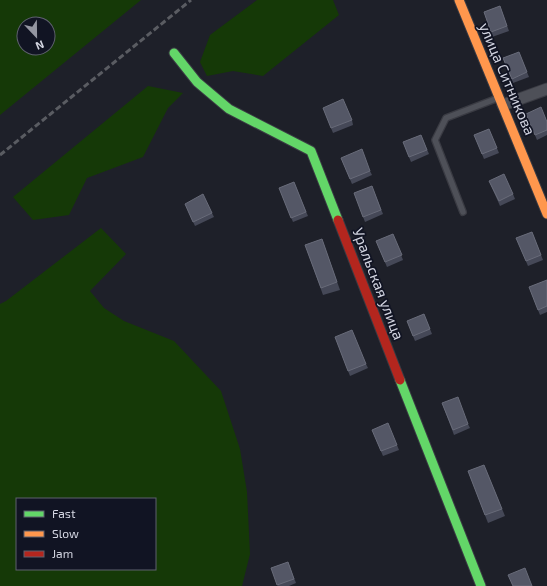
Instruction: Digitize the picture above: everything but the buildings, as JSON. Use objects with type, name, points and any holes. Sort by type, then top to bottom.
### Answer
[{"type":"street","name":"улица Ситникова","points":[[461,2],[547,212]]},
{"type":"street","name":"Уральская улица","points":[[174,53],[196,82],[229,110],[311,151],[481,586]]},
{"type":"street","points":[[502,101],[547,89]]},
{"type":"lane","points":[[463,212],[435,140],[446,118],[502,101]]},
{"type":"green space","points":[[0,0],[141,0],[0,115]]},
{"type":"green space","points":[[257,0],[333,0],[339,15],[263,76],[233,71],[207,76],[200,62],[210,35]]},
{"type":"green space","points":[[148,86],[183,93],[168,108],[143,157],[87,178],[69,215],[33,220],[13,197]]},
{"type":"green space","points":[[101,228],[126,254],[90,291],[104,308],[124,321],[174,341],[221,391],[240,449],[247,492],[250,554],[242,586],[0,586],[0,304],[6,301]]},
{"type":"railway","points":[[0,155],[191,0]]},
{"type":"traffic: fast","points":[[174,53],[197,82],[229,109],[311,151],[338,220]]},
{"type":"traffic: fast","points":[[400,380],[481,586]]},
{"type":"traffic: slow","points":[[459,0],[547,214]]},
{"type":"traffic: jam","points":[[338,220],[400,380]]}]
